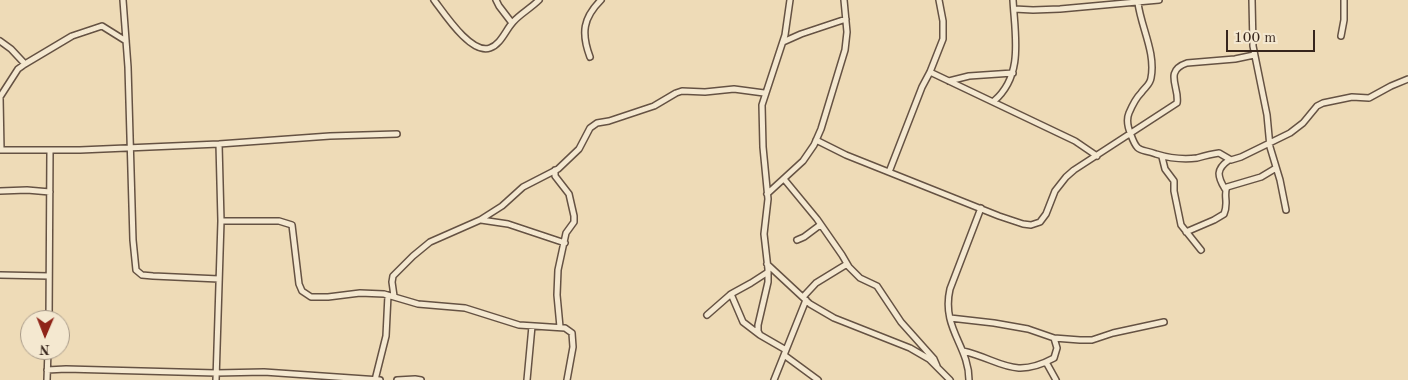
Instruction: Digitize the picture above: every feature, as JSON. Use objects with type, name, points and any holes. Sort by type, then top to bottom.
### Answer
[{"type":"street","points":[[123,0],[136,270],[142,275],[220,278]]},
{"type":"street","points":[[434,0],[457,30],[477,47],[485,49],[496,44],[512,23],[539,0]]},
{"type":"street","points":[[496,0],[498,6],[512,23]]},
{"type":"street","points":[[590,57],[584,38],[584,28],[590,14],[601,0]]},
{"type":"street","points":[[760,335],[758,324],[768,272],[764,234],[767,194],[762,132],[762,105],[764,93],[783,42],[790,0]]},
{"type":"street","points":[[767,194],[803,161],[816,140],[827,112],[845,50],[846,19],[844,0]]},
{"type":"street","points":[[889,172],[922,87],[943,40],[943,21],[938,0]]},
{"type":"street","points":[[994,101],[1010,83],[1013,72],[1016,56],[1013,0]]},
{"type":"street","points":[[1014,9],[1042,10],[1159,0]]},
{"type":"street","points":[[1252,0],[1254,55],[1267,115],[1269,144],[1286,210]]},
{"type":"street","points":[[1341,36],[1344,20],[1344,0]]},
{"type":"street","points":[[1138,3],[1140,18],[1149,49],[1152,73],[1149,85],[1141,92],[1129,114],[1130,133],[1140,150],[1162,157],[1188,158],[1219,154],[1229,160]]},
{"type":"street","points":[[783,42],[846,19]]},
{"type":"street","points":[[126,41],[104,27],[99,27],[72,36],[18,69],[0,97],[0,150],[50,151],[130,148],[219,144],[321,136],[398,134]]},
{"type":"street","points":[[0,41],[11,49],[25,64]]},
{"type":"street","points":[[816,140],[846,155],[1018,223],[1036,224],[1043,218],[1058,186],[1074,170],[1177,103],[1174,75],[1180,66],[1187,63],[1235,59],[1254,55]]},
{"type":"street","points":[[930,72],[1075,141],[1097,156]]},
{"type":"street","points":[[949,81],[969,76],[1013,72]]},
{"type":"street","points":[[1186,232],[1224,214],[1227,201],[1219,169],[1229,160],[1241,158],[1290,132],[1303,123],[1317,106],[1323,103],[1352,97],[1369,98],[1408,79]]},
{"type":"street","points":[[394,296],[393,276],[422,248],[430,242],[480,220],[502,206],[523,187],[555,170],[579,149],[594,124],[654,106],[676,92],[734,89],[764,93]]},
{"type":"street","points":[[216,380],[221,221],[219,144]]},
{"type":"street","points":[[49,310],[50,151]]},
{"type":"street","points":[[1162,157],[1165,169],[1174,179],[1180,222],[1201,250]]},
{"type":"street","points":[[1225,189],[1261,177],[1276,168]]},
{"type":"street","points":[[555,170],[556,176],[569,194],[574,212],[574,222],[566,233],[557,281],[560,327]]},
{"type":"street","points":[[784,179],[820,225],[847,264],[860,278],[877,286],[901,322],[934,359],[937,366]]},
{"type":"street","points":[[0,191],[50,192]]},
{"type":"street","points":[[969,380],[963,351],[955,336],[950,318],[948,300],[950,289],[981,208]]},
{"type":"street","points":[[480,220],[508,224],[564,243]]},
{"type":"street","points":[[221,221],[279,221],[292,225],[299,284],[307,296],[317,298],[360,293],[388,295],[418,304],[465,308],[514,324],[560,327],[571,331],[573,340],[572,356],[566,380]]},
{"type":"street","points":[[797,240],[820,225]]},
{"type":"street","points":[[767,264],[804,298],[834,318],[910,348],[929,359],[950,380]]},
{"type":"street","points":[[774,380],[804,298],[816,283],[847,264]]},
{"type":"street","points":[[707,315],[731,294],[768,272]]},
{"type":"street","points":[[0,275],[49,276]]},
{"type":"street","points":[[731,294],[745,325],[785,353],[818,380]]},
{"type":"street","points":[[375,380],[379,371],[386,336],[388,295]]},
{"type":"street","points":[[950,318],[994,323],[1028,329],[1054,338],[1080,340],[1092,340],[1113,333],[1164,322]]},
{"type":"street","points":[[527,380],[532,326]]},
{"type":"street","points":[[963,351],[976,354],[1008,368],[1027,370],[1054,358],[1057,348],[1054,338]]},
{"type":"street","points":[[47,380],[48,360]]},
{"type":"street","points":[[1046,362],[1056,380]]},
{"type":"street","points":[[48,370],[216,373],[280,372],[380,380]]},
{"type":"street","points":[[397,380],[421,380]]}]
